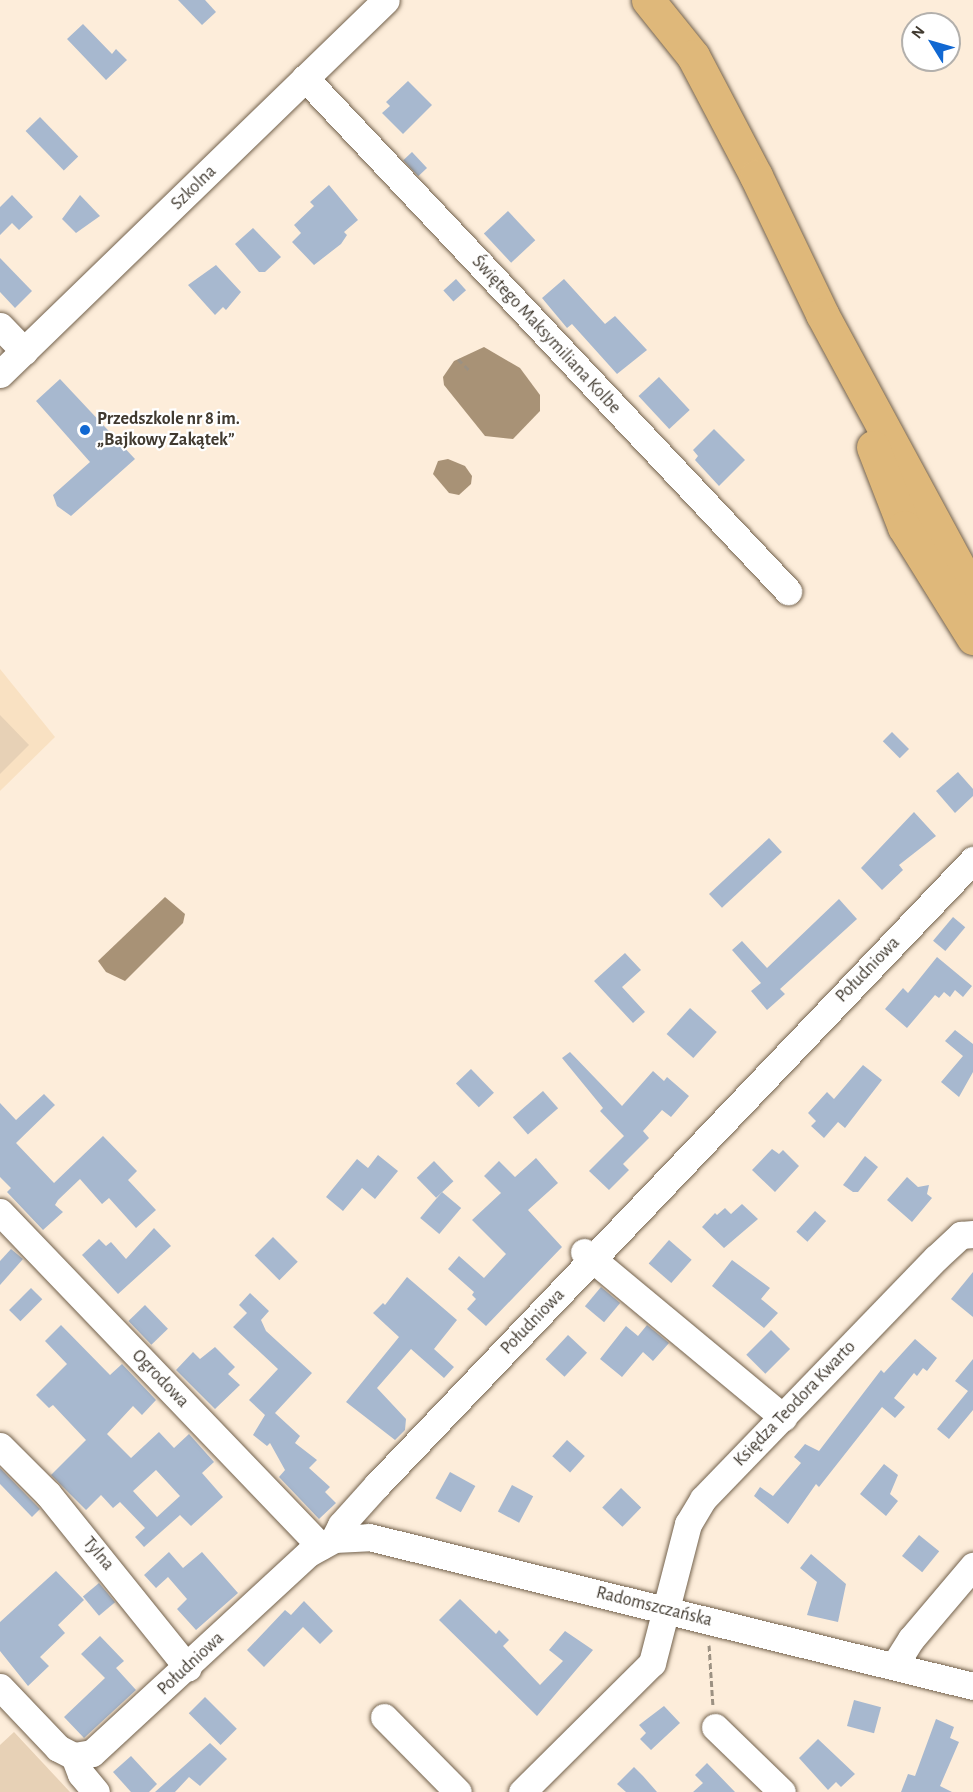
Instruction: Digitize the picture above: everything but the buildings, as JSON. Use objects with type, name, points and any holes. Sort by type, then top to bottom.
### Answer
[{"type":"main road","points":[[648,0],[693,56],[822,314],[973,593]]},
{"type":"main road","points":[[822,314],[904,527],[973,638]]},
{"type":"street","name":"Szkolna","points":[[0,374],[386,0]]},
{"type":"street","name":"Świętego Maksymiliana Kolbe","points":[[305,78],[788,591]]},
{"type":"street","points":[[0,326],[24,351]]},
{"type":"street","name":"Południowa","points":[[74,1756],[98,1750],[327,1542],[589,1255],[973,860]]},
{"type":"street","name":"Ogrodowa","points":[[0,1212],[327,1542]]},
{"type":"street","name":"Księdza Teodora Kwarto","points":[[522,1792],[652,1663],[694,1511],[956,1239],[973,1234]]},
{"type":"street","points":[[589,1255],[783,1417]]},
{"type":"street","name":"Tylna","points":[[0,1446],[48,1494],[188,1668]]},
{"type":"street","name":"Radomszczańska","points":[[327,1542],[369,1537],[973,1686]]},
{"type":"street","points":[[894,1666],[911,1639],[973,1566]]},
{"type":"street","points":[[0,1688],[58,1748],[74,1756],[81,1774],[96,1792]]},
{"type":"street","points":[[384,1717],[458,1792]]},
{"type":"street","points":[[715,1727],[782,1792]]},
{"type":"path","points":[[458,359],[469,370]]},
{"type":"path","points":[[707,1620],[715,1727]]},
{"type":"shaded area","points":[[484,347],[520,368],[540,395],[540,411],[513,439],[485,436],[444,385],[443,377],[454,361]]},
{"type":"shaded area","points":[[448,459],[465,466],[472,476],[471,484],[459,495],[449,493],[433,474],[438,461]]},
{"type":"shaded area","points":[[0,669],[55,737],[0,791]]},
{"type":"shaded area","points":[[0,715],[29,745],[0,774]]},
{"type":"shaded area","points":[[165,897],[185,914],[183,923],[125,981],[106,972],[98,961]]},
{"type":"shaded area","points":[[14,1732],[70,1792],[0,1792],[0,1745]]},
{"type":"place","name":"Przedszkole nr 8 im. „Bajkowy Zakątek”","points":[[85,430]]}]
